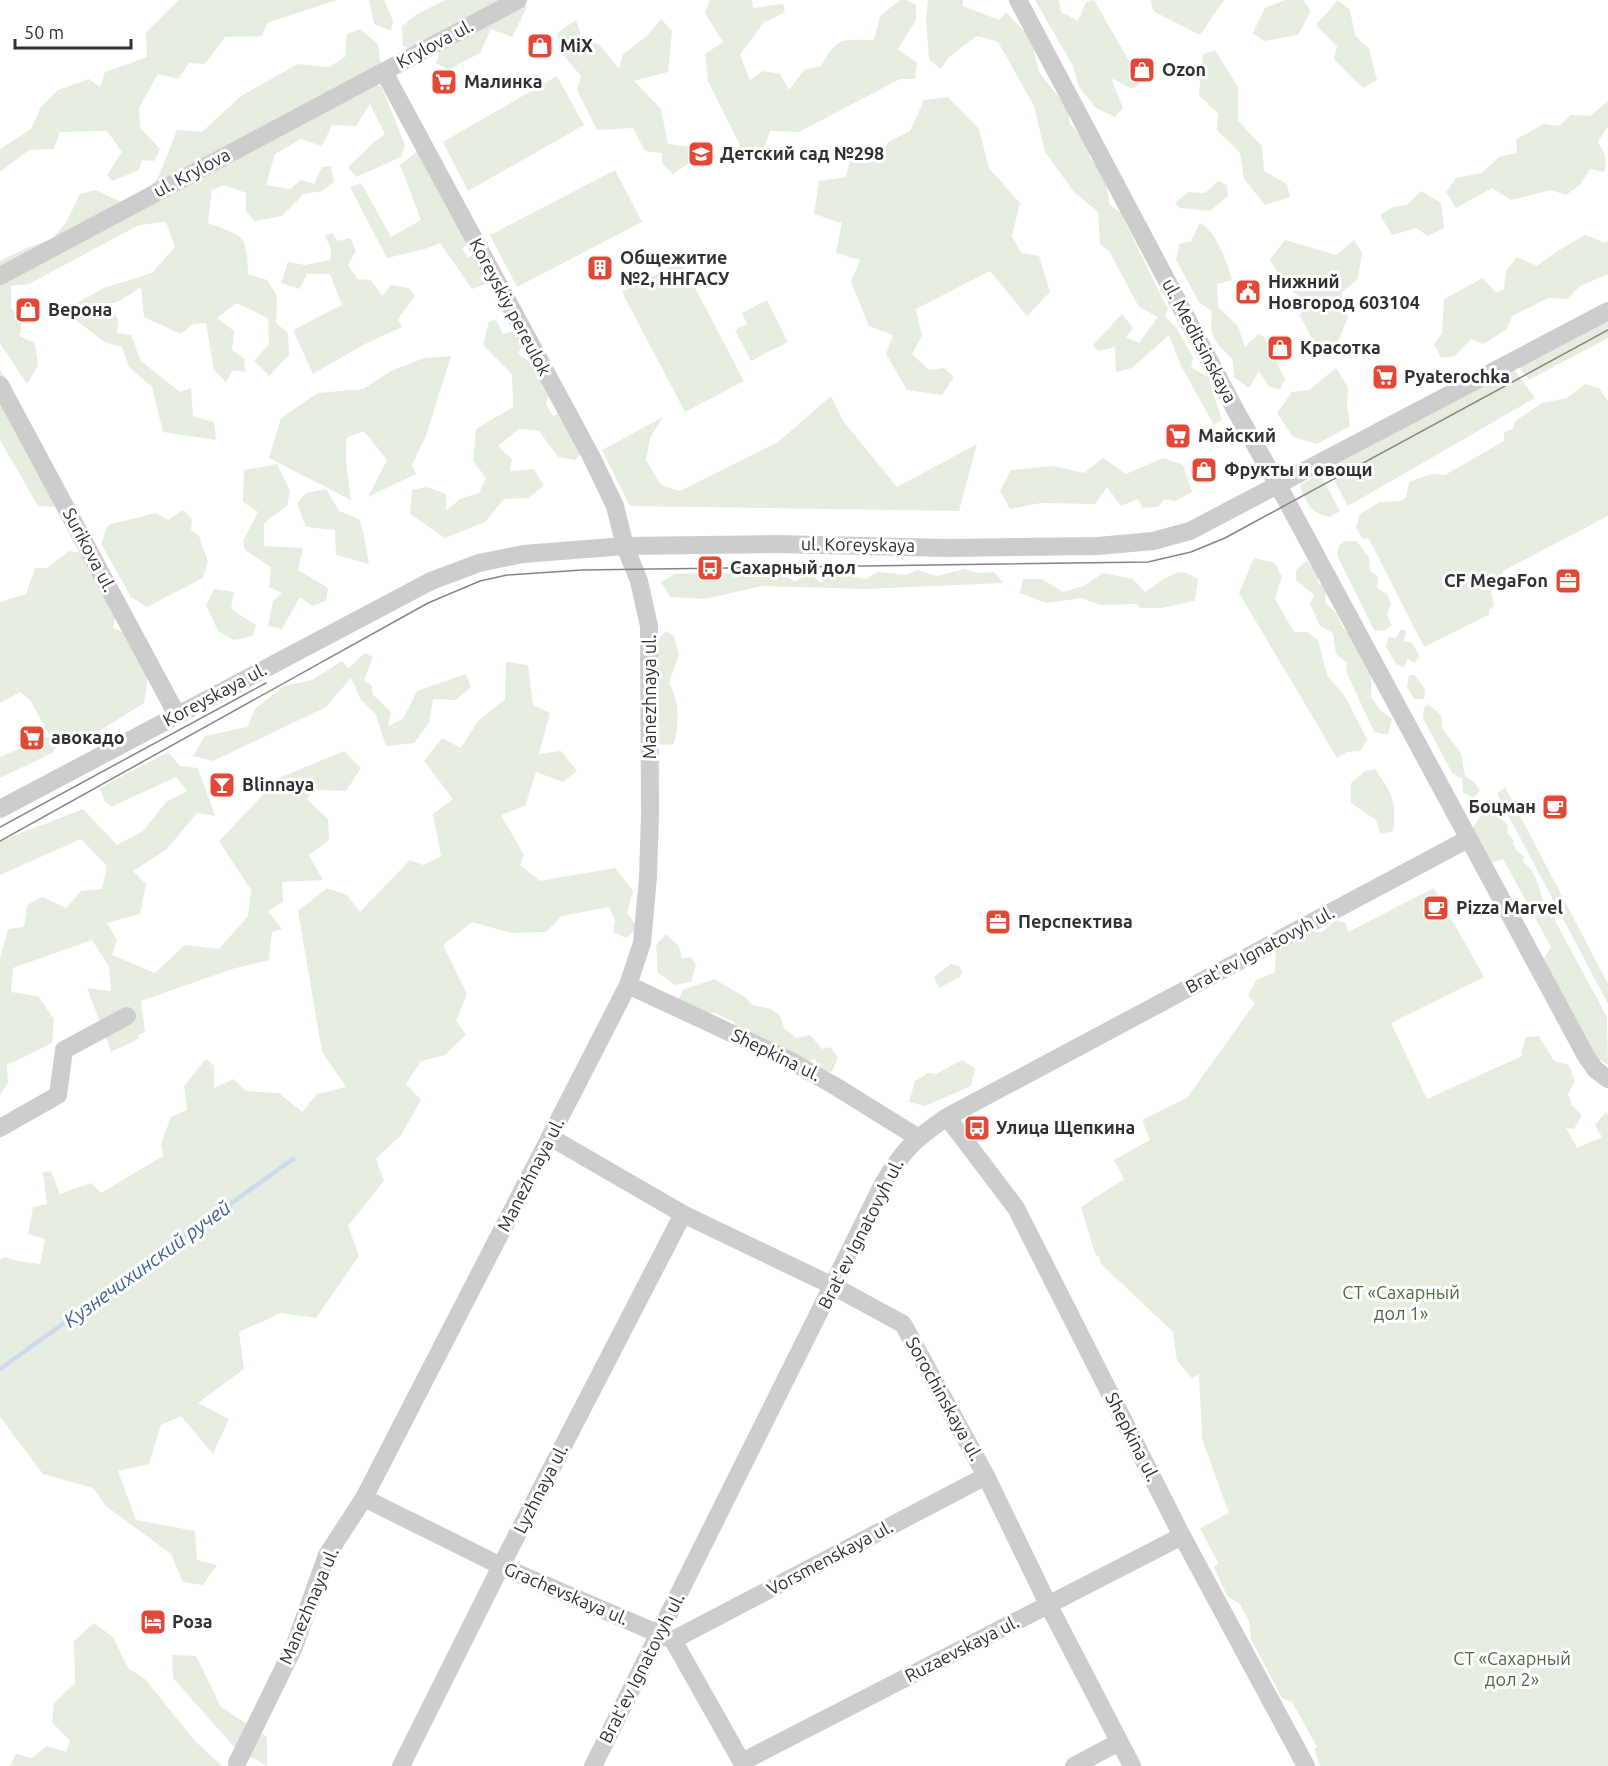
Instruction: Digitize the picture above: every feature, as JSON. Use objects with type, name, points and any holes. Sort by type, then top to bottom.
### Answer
[{"type":"street","name":"Krylova ul.","points":[[384,72],[518,0]]},
{"type":"street","name":"ul. Meditsinskaya","points":[[1018,0],[1237,413],[1586,1056],[1595,1069],[1608,1079]]},
{"type":"street","name":"ul. Krylova","points":[[0,276],[384,72]]},
{"type":"street","name":"Koreyskiy pereulok","points":[[384,72],[591,456],[615,506],[625,546]]},
{"type":"street","name":"ul. Koreyskaya","points":[[177,716],[431,581],[479,563],[523,554],[625,546],[777,544],[948,548],[1098,546],[1153,541],[1190,531],[1608,311]]},
{"type":"street","name":"Surikova ul.","points":[[0,386],[177,716]]},
{"type":"street","name":"Manezhnaya ul.","points":[[237,1763],[294,1647],[327,1555],[364,1498],[550,1137],[628,985],[642,943],[648,877],[649,626],[639,581],[625,546]]},
{"type":"street","name":"Koreyskaya ul.","points":[[0,809],[177,716]]},
{"type":"street","name":"Brat'ev Ignatovyh ul.","points":[[593,1766],[666,1637],[884,1182],[899,1157],[917,1137],[947,1117],[1468,839]]},
{"type":"street","name":"Shepkina ul.","points":[[628,985],[791,1061],[917,1137]]},
{"type":"street","points":[[0,1128],[58,1095],[64,1050],[127,1016]]},
{"type":"street","name":"Shepkina ul.","points":[[947,1117],[1016,1208],[1182,1536],[1306,1766]]},
{"type":"street","name":"Sorochinskaya ul.","points":[[550,1137],[683,1214],[833,1286],[903,1324],[986,1476],[1048,1604],[1132,1766]]},
{"type":"street","name":"Lyzhnaya ul.","points":[[401,1766],[501,1566],[683,1214]]},
{"type":"street","name":"Vorsmenskaya ul.","points":[[666,1637],[986,1476]]},
{"type":"street","name":"Grachevskaya ul.","points":[[364,1498],[501,1566],[666,1637]]},
{"type":"street","name":"Ruzaevskaya ul.","points":[[743,1764],[1182,1536]]},
{"type":"street","points":[[666,1637],[743,1764]]},
{"type":"street","points":[[1074,1766],[1119,1742]]},
{"type":"green space","points":[[179,0],[337,0],[267,23],[262,36],[225,37],[205,64],[189,63],[178,79],[158,74],[139,108],[140,128],[160,149],[154,161],[142,160],[139,170],[112,181],[107,175],[122,152],[107,131],[60,132],[54,149],[29,150],[0,172],[0,149],[31,129],[41,107],[58,90],[89,79],[100,87],[105,72],[147,57],[146,33]]},
{"type":"green space","points":[[369,0],[384,0],[393,21],[391,31],[374,24]]},
{"type":"green space","points":[[445,0],[504,0],[527,7],[512,37],[491,29],[480,53],[448,70],[436,63],[440,50],[415,51],[403,46],[402,26],[417,14]]},
{"type":"green space","points":[[710,0],[752,0],[753,8],[783,4],[785,12],[763,23],[740,55],[750,80],[763,71],[780,74],[789,90],[804,70],[821,66],[832,49],[842,42],[874,40],[880,16],[900,0],[906,0],[916,5],[916,20],[898,49],[917,63],[915,79],[900,79],[799,132],[770,131],[759,161],[746,157],[708,81],[705,54],[723,42],[705,13]]},
{"type":"green space","points":[[928,0],[963,0],[963,6],[999,20],[1006,12],[1031,39],[1039,72],[1068,109],[1070,124],[1089,144],[1089,157],[1104,174],[1110,205],[1120,212],[1168,309],[1165,316],[1177,329],[1193,357],[1191,367],[1208,377],[1222,420],[1214,425],[1181,366],[1169,335],[1132,368],[1116,372],[1115,347],[1098,351],[1093,345],[1122,314],[1133,328],[1126,337],[1139,343],[1158,317],[1139,307],[1109,251],[1100,244],[1098,212],[1074,192],[1045,152],[1034,106],[998,42],[977,36],[949,57],[941,69],[929,60],[926,18]]},
{"type":"green space","points":[[1035,0],[1059,0],[1061,12],[1078,21],[1086,2],[1094,0],[1141,82],[1133,89],[1111,78],[1123,108],[1115,117],[1096,108],[1079,87],[1073,66]]},
{"type":"green space","points":[[1151,0],[1224,0],[1200,35],[1153,11]]},
{"type":"green space","points":[[1285,0],[1303,0],[1311,11],[1298,35],[1264,41],[1253,33],[1265,8]]},
{"type":"green space","points":[[1338,0],[1350,10],[1355,35],[1369,49],[1377,80],[1363,88],[1334,59],[1337,46],[1316,25]]},
{"type":"green space","points":[[661,19],[672,31],[668,72],[634,81],[661,109],[668,144],[691,147],[697,158],[673,174],[662,163],[662,153],[645,151],[633,128],[597,130],[577,90],[581,76],[562,54],[557,33],[576,20],[582,39],[599,44],[619,69],[623,54],[647,36]]},
{"type":"green space","points":[[360,29],[378,44],[381,65],[364,76],[382,88],[405,145],[401,157],[356,177],[348,167],[385,134],[370,104],[356,126],[332,125],[322,146],[301,139],[275,154],[266,185],[290,189],[301,180],[314,184],[322,167],[331,166],[334,182],[322,191],[304,194],[282,216],[254,221],[246,211],[246,193],[224,185],[212,190],[208,223],[241,238],[246,251],[248,274],[267,280],[277,296],[276,323],[288,333],[289,355],[269,376],[254,361],[269,344],[268,318],[237,303],[217,318],[234,331],[232,350],[244,358],[245,372],[233,370],[226,382],[214,370],[206,323],[193,324],[181,334],[144,317],[141,287],[110,304],[118,320],[117,333],[131,335],[141,361],[180,392],[191,388],[193,416],[214,422],[216,440],[163,432],[152,387],[129,367],[122,347],[106,343],[73,318],[73,305],[104,288],[152,273],[175,247],[166,222],[139,225],[29,284],[11,286],[11,308],[22,320],[20,336],[35,343],[38,366],[27,384],[0,343],[0,261],[29,247],[51,240],[66,223],[80,194],[96,190],[121,202],[140,196],[158,178],[177,130],[202,132],[241,96],[298,64],[329,67],[345,57],[347,34]]},
{"type":"green space","points":[[1215,50],[1238,87],[1238,121],[1262,146],[1264,171],[1287,184],[1290,197],[1265,205],[1244,179],[1240,153],[1217,130],[1218,114],[1199,95],[1203,54]]},
{"type":"green space","points":[[557,76],[584,125],[468,191],[443,142]]},
{"type":"green space","points":[[948,97],[979,129],[989,168],[1020,203],[1012,236],[1021,253],[1039,256],[1050,292],[1027,316],[990,271],[916,309],[922,336],[912,354],[929,370],[944,368],[954,377],[942,395],[907,390],[886,354],[893,335],[869,326],[851,282],[860,260],[836,253],[842,223],[814,214],[819,181],[846,177],[851,155],[879,163],[888,142],[910,131],[924,100]]},
{"type":"green space","points":[[1608,101],[1608,126],[1598,142],[1605,156],[1604,172],[1590,169],[1580,185],[1566,195],[1551,190],[1511,200],[1492,188],[1456,208],[1446,192],[1456,178],[1482,173],[1499,157],[1517,153],[1516,139],[1544,124],[1559,126],[1570,115],[1590,116]]},
{"type":"green space","points":[[420,149],[470,243],[462,248],[468,258],[476,253],[491,282],[472,289],[440,243],[387,258],[350,187],[361,183],[391,237],[421,220],[400,165]]},
{"type":"green space","points":[[615,170],[642,222],[517,287],[490,235]]},
{"type":"green space","points":[[1218,181],[1227,185],[1228,196],[1210,211],[1180,208],[1175,203],[1188,192],[1205,193]]},
{"type":"green space","points":[[1421,191],[1441,203],[1444,228],[1428,236],[1416,228],[1392,235],[1380,215],[1393,207],[1407,205]]},
{"type":"green space","points":[[1200,223],[1216,241],[1232,280],[1217,284],[1218,307],[1238,326],[1245,347],[1258,334],[1264,337],[1285,379],[1280,389],[1269,387],[1259,371],[1249,388],[1234,377],[1232,358],[1220,347],[1212,332],[1212,311],[1199,302],[1176,260],[1179,244],[1191,241]]},
{"type":"green space","points":[[332,233],[338,241],[350,238],[356,251],[348,265],[358,279],[371,280],[382,296],[391,285],[409,288],[415,296],[398,319],[402,327],[363,345],[313,374],[293,330],[342,305],[330,274],[307,274],[300,289],[281,283],[288,262],[305,265],[330,260],[331,249],[325,236]]},
{"type":"green space","points":[[1585,235],[1606,243],[1608,240],[1608,274],[1580,286],[1567,299],[1548,298],[1512,316],[1506,330],[1483,344],[1471,339],[1455,356],[1441,358],[1434,344],[1442,333],[1444,299],[1483,278],[1496,293],[1504,289],[1506,271],[1517,257],[1537,266]]},
{"type":"green space","points":[[1285,240],[1336,255],[1354,240],[1362,253],[1358,279],[1341,293],[1348,318],[1332,356],[1320,354],[1300,316],[1304,300],[1285,286],[1270,259]]},
{"type":"green space","points":[[681,261],[744,381],[685,412],[622,292]]},
{"type":"green space","points":[[767,300],[788,342],[751,361],[735,330],[747,324],[742,313]]},
{"type":"green space","points":[[1608,318],[1608,338],[1529,380],[1519,366]]},
{"type":"green space","points":[[496,320],[503,334],[517,330],[523,342],[518,354],[536,366],[550,390],[546,404],[553,416],[563,413],[587,446],[575,460],[558,457],[539,431],[519,429],[498,446],[512,459],[510,471],[534,469],[544,486],[528,498],[504,499],[485,522],[445,538],[410,514],[412,490],[427,487],[446,494],[446,511],[460,499],[479,493],[486,478],[473,461],[476,429],[513,407],[512,374],[483,345],[489,321]]},
{"type":"green space","points":[[451,356],[426,436],[412,465],[416,474],[368,497],[387,460],[364,431],[346,438],[346,461],[351,500],[269,458],[281,418],[318,393],[363,389],[391,371],[424,358]]},
{"type":"green space","points":[[1336,368],[1348,387],[1347,406],[1350,426],[1317,444],[1293,437],[1277,413],[1292,392],[1309,390]]},
{"type":"green space","points":[[1514,369],[1535,398],[1348,506],[1328,469]]},
{"type":"green space","points":[[0,370],[8,381],[59,507],[38,506],[0,440]]},
{"type":"green space","points":[[1585,384],[1599,388],[1608,401],[1608,516],[1503,571],[1502,577],[1492,580],[1491,591],[1494,606],[1489,610],[1489,615],[1424,647],[1369,539],[1362,538],[1356,528],[1360,514],[1380,502],[1400,501],[1406,498],[1409,482],[1432,474],[1445,475],[1504,441],[1504,432],[1513,429],[1515,421],[1542,403],[1567,398]]},
{"type":"green space","points":[[831,396],[844,422],[897,487],[977,444],[959,511],[630,506],[602,450],[663,417],[650,438],[646,460],[661,485],[680,491],[778,442]]},
{"type":"green space","points":[[1103,458],[1126,474],[1163,458],[1183,465],[1192,492],[1175,501],[1164,499],[1158,507],[1142,508],[1138,499],[1121,506],[1107,487],[1095,504],[1041,503],[1010,509],[1000,491],[1011,470],[1053,466],[1084,473]]},
{"type":"green space","points":[[277,464],[290,491],[287,506],[264,523],[264,546],[303,548],[298,570],[328,588],[326,601],[312,606],[300,597],[282,629],[268,626],[273,601],[282,593],[269,587],[271,567],[245,550],[243,541],[258,512],[243,502],[244,470]]},
{"type":"green space","points":[[1320,474],[1340,511],[1330,517],[1317,513],[1309,506],[1300,485]]},
{"type":"green space","points":[[326,489],[339,511],[359,519],[369,564],[336,555],[335,530],[306,527],[297,503],[306,493]]},
{"type":"green space","points":[[183,510],[192,519],[191,530],[199,536],[208,562],[203,578],[147,607],[131,597],[101,544],[108,525],[156,513],[168,520]]},
{"type":"green space","points":[[1346,541],[1357,541],[1369,558],[1370,571],[1378,576],[1377,588],[1387,594],[1391,604],[1387,614],[1391,625],[1385,631],[1374,630],[1337,555],[1339,545]]},
{"type":"green space","points":[[69,551],[92,555],[119,593],[113,628],[139,638],[151,659],[144,703],[91,736],[67,733],[52,753],[0,778],[0,757],[50,736],[30,700],[20,692],[0,703],[0,602],[26,594],[35,568],[47,568]]},
{"type":"green space","points":[[1254,558],[1275,563],[1282,577],[1275,599],[1294,632],[1307,632],[1318,640],[1327,675],[1346,698],[1367,739],[1361,751],[1347,752],[1337,758],[1239,593]]},
{"type":"green space","points":[[1307,560],[1318,576],[1318,583],[1327,588],[1325,602],[1337,614],[1343,628],[1358,643],[1371,673],[1371,697],[1380,710],[1392,719],[1388,735],[1374,732],[1346,671],[1347,663],[1336,654],[1333,633],[1320,626],[1310,604],[1314,595],[1296,580],[1296,570]]},
{"type":"green space","points":[[964,569],[978,573],[994,572],[1003,583],[865,589],[762,586],[705,599],[670,597],[661,582],[675,574],[702,573],[709,579],[727,573],[759,576],[776,570],[796,582],[809,571],[820,583],[834,572],[866,579],[878,572],[906,575],[917,570],[937,576]]},
{"type":"green space","points":[[1178,572],[1187,573],[1198,579],[1195,601],[1161,608],[1140,608],[1137,604],[1100,605],[1082,598],[1046,603],[1020,593],[1023,579],[1042,579],[1063,592],[1084,586],[1103,573],[1133,579],[1145,592]]},
{"type":"green space","points":[[214,589],[234,592],[231,609],[256,625],[253,636],[234,640],[218,631],[206,605]]},
{"type":"green space","points":[[1401,629],[1406,631],[1404,641],[1412,643],[1420,657],[1414,663],[1408,659],[1404,667],[1396,664],[1386,647],[1388,637],[1396,638]]},
{"type":"green space","points":[[666,631],[674,636],[679,655],[669,683],[677,705],[678,721],[674,744],[662,745],[657,740],[658,639]]},
{"type":"green space","points":[[365,653],[373,657],[364,680],[372,686],[372,694],[391,712],[388,726],[403,719],[417,691],[466,674],[471,687],[456,700],[433,699],[429,723],[414,743],[386,746],[376,715],[361,700],[351,678],[326,707],[213,761],[193,756],[205,736],[247,727],[255,709],[284,686],[312,680],[342,661],[348,668]]},
{"type":"green space","points":[[506,662],[528,665],[533,705],[550,713],[539,754],[561,751],[577,771],[563,782],[536,772],[525,806],[501,815],[524,855],[520,865],[540,881],[615,868],[633,891],[627,913],[638,928],[626,938],[613,932],[615,920],[609,907],[562,916],[546,932],[512,933],[472,922],[443,945],[467,994],[456,1021],[466,1035],[445,1055],[421,1061],[406,1084],[421,1100],[401,1135],[376,1159],[384,1181],[348,1226],[359,1256],[316,1318],[281,1313],[239,1332],[244,1369],[198,1403],[229,1419],[213,1454],[181,1416],[161,1425],[149,1464],[118,1471],[136,1520],[195,1531],[197,1560],[217,1565],[203,1585],[183,1582],[171,1554],[106,1506],[93,1488],[43,1474],[0,1417],[0,1260],[5,1257],[40,1264],[45,1239],[28,1234],[33,1207],[47,1204],[43,1172],[51,1171],[60,1194],[91,1183],[101,1193],[163,1156],[161,1144],[171,1117],[187,1110],[184,1086],[206,1059],[214,1066],[214,1088],[234,1079],[246,1091],[279,1093],[302,1112],[317,1094],[346,1087],[322,1052],[298,911],[327,888],[347,895],[360,912],[410,860],[423,865],[441,856],[433,814],[453,799],[424,761],[442,738],[461,748],[478,721],[505,699]]},
{"type":"green space","points":[[1409,675],[1415,675],[1425,690],[1424,699],[1414,699],[1407,687]]},
{"type":"green space","points":[[1428,704],[1441,715],[1442,728],[1461,753],[1465,776],[1480,790],[1474,798],[1463,793],[1462,779],[1452,773],[1423,718],[1424,708]]},
{"type":"green space","points":[[344,751],[361,768],[346,791],[314,790],[307,799],[328,819],[329,840],[309,855],[323,880],[282,882],[283,902],[268,911],[282,929],[272,932],[269,960],[232,969],[141,1001],[145,1032],[138,1035],[140,1038],[111,1052],[107,1039],[102,1037],[105,1035],[87,988],[111,991],[109,966],[92,940],[13,968],[11,992],[38,996],[54,1019],[52,1043],[7,1065],[8,1083],[0,1095],[0,958],[8,929],[24,927],[27,905],[42,897],[66,908],[81,891],[102,889],[107,866],[81,839],[0,875],[0,841],[83,809],[117,845],[143,831],[166,802],[187,791],[176,777],[111,807],[104,800],[100,788],[168,752],[180,766],[198,768],[215,816],[197,813],[167,849],[133,871],[146,884],[140,914],[107,923],[117,940],[112,955],[155,973],[185,945],[219,949],[248,916],[251,890],[219,841],[279,778]]},
{"type":"green space","points":[[1375,769],[1386,785],[1394,805],[1393,831],[1380,834],[1376,820],[1351,803],[1351,783],[1365,771]]},
{"type":"green space","points":[[1505,787],[1608,984],[1608,1004],[1497,794]]},
{"type":"green space","points":[[1491,801],[1501,819],[1508,825],[1507,832],[1518,852],[1524,856],[1523,862],[1529,867],[1537,881],[1545,904],[1554,916],[1607,1017],[1608,1065],[1599,1059],[1591,1048],[1543,960],[1551,947],[1503,859],[1489,864],[1472,829]]},
{"type":"green space","name":"СТ «Сахарный дол 1»","points":[[1434,888],[1484,977],[1391,1023],[1427,1099],[1522,1056],[1526,1037],[1539,1036],[1554,1061],[1569,1065],[1575,1082],[1568,1094],[1572,1105],[1582,1115],[1574,1129],[1566,1128],[1577,1148],[1602,1137],[1595,1125],[1606,1112],[1608,1114],[1608,1766],[1320,1766],[1314,1749],[1317,1747],[1292,1702],[1282,1698],[1251,1639],[1249,1621],[1240,1604],[1227,1596],[1214,1567],[1218,1563],[1200,1528],[1229,1513],[1202,1439],[1199,1374],[1192,1378],[1177,1361],[1173,1332],[1100,1263],[1100,1258],[1095,1254],[1081,1207],[1124,1179],[1114,1160],[1150,1140],[1142,1120],[1187,1098],[1255,1003],[1248,996],[1256,980],[1275,972],[1276,947],[1303,932],[1322,932],[1336,920],[1346,923],[1348,932]]},
{"type":"green space","points":[[666,934],[679,946],[682,959],[691,957],[696,965],[691,982],[675,985],[658,973],[656,945]]},
{"type":"green space","points":[[951,964],[959,966],[962,972],[960,977],[939,988],[934,977]]},
{"type":"green space","points":[[714,979],[745,997],[752,1005],[771,1009],[780,1016],[784,1028],[796,1038],[810,1035],[822,1049],[830,1047],[838,1057],[832,1072],[819,1070],[815,1059],[803,1063],[738,1030],[734,1022],[715,1013],[704,1013],[678,1000],[683,990]]},
{"type":"green space","points":[[962,1060],[975,1068],[971,1086],[925,1106],[909,1102],[915,1081],[928,1073],[936,1074]]},
{"type":"green space","points":[[94,1623],[113,1637],[128,1668],[145,1679],[194,1740],[222,1766],[10,1766],[16,1754],[32,1758],[47,1746],[66,1752],[70,1741],[52,1722],[54,1703],[75,1683],[74,1641]]},
{"type":"green space","points":[[172,1655],[196,1656],[221,1707],[267,1737],[267,1766],[236,1749],[173,1678]]},
{"type":"waterway","name":"Кузнечихинский ручей","points":[[0,1369],[293,1159]]},
{"type":"tram line","points":[[0,841],[428,603],[480,581],[507,575],[582,570],[1148,562],[1191,552],[1225,538],[1608,330]]},
{"type":"tram line","points":[[0,827],[266,683]]},
{"type":"place","name":"MiX","points":[[540,46]]},
{"type":"place","name":"Ozon","points":[[1142,70]]},
{"type":"place","name":"Малинка","points":[[444,82]]},
{"type":"place","name":"Детский сад №298","points":[[701,154]]},
{"type":"place","name":"Общежитие №2, ННГАСУ","points":[[600,268]]},
{"type":"place","name":"Нижний Новгород 603104","points":[[1248,292]]},
{"type":"place","name":"Верона","points":[[28,310]]},
{"type":"place","name":"Красотка","points":[[1280,348]]},
{"type":"place","name":"Pyaterochka","points":[[1385,377]]},
{"type":"place","name":"Майский","points":[[1178,436]]},
{"type":"place","name":"Фрукты и овощи","points":[[1204,470]]},
{"type":"place","name":"Сахарный дол","points":[[710,568]]},
{"type":"place","name":"CF MegaFon","points":[[1568,581]]},
{"type":"place","name":"авокадо","points":[[32,738]]},
{"type":"place","name":"Blinnaya","points":[[222,785]]},
{"type":"place","name":"Боцман","points":[[1555,807]]},
{"type":"place","name":"Pizza Marvel","points":[[1436,908]]},
{"type":"place","name":"Перспектива","points":[[998,922]]},
{"type":"place","name":"Улица Щепкина","points":[[977,1128]]},
{"type":"place","name":"Роза","points":[[153,1622]]},
{"type":"park label","name":"СТ «Сахарный дол 2»","points":[[1512,1669]]}]
